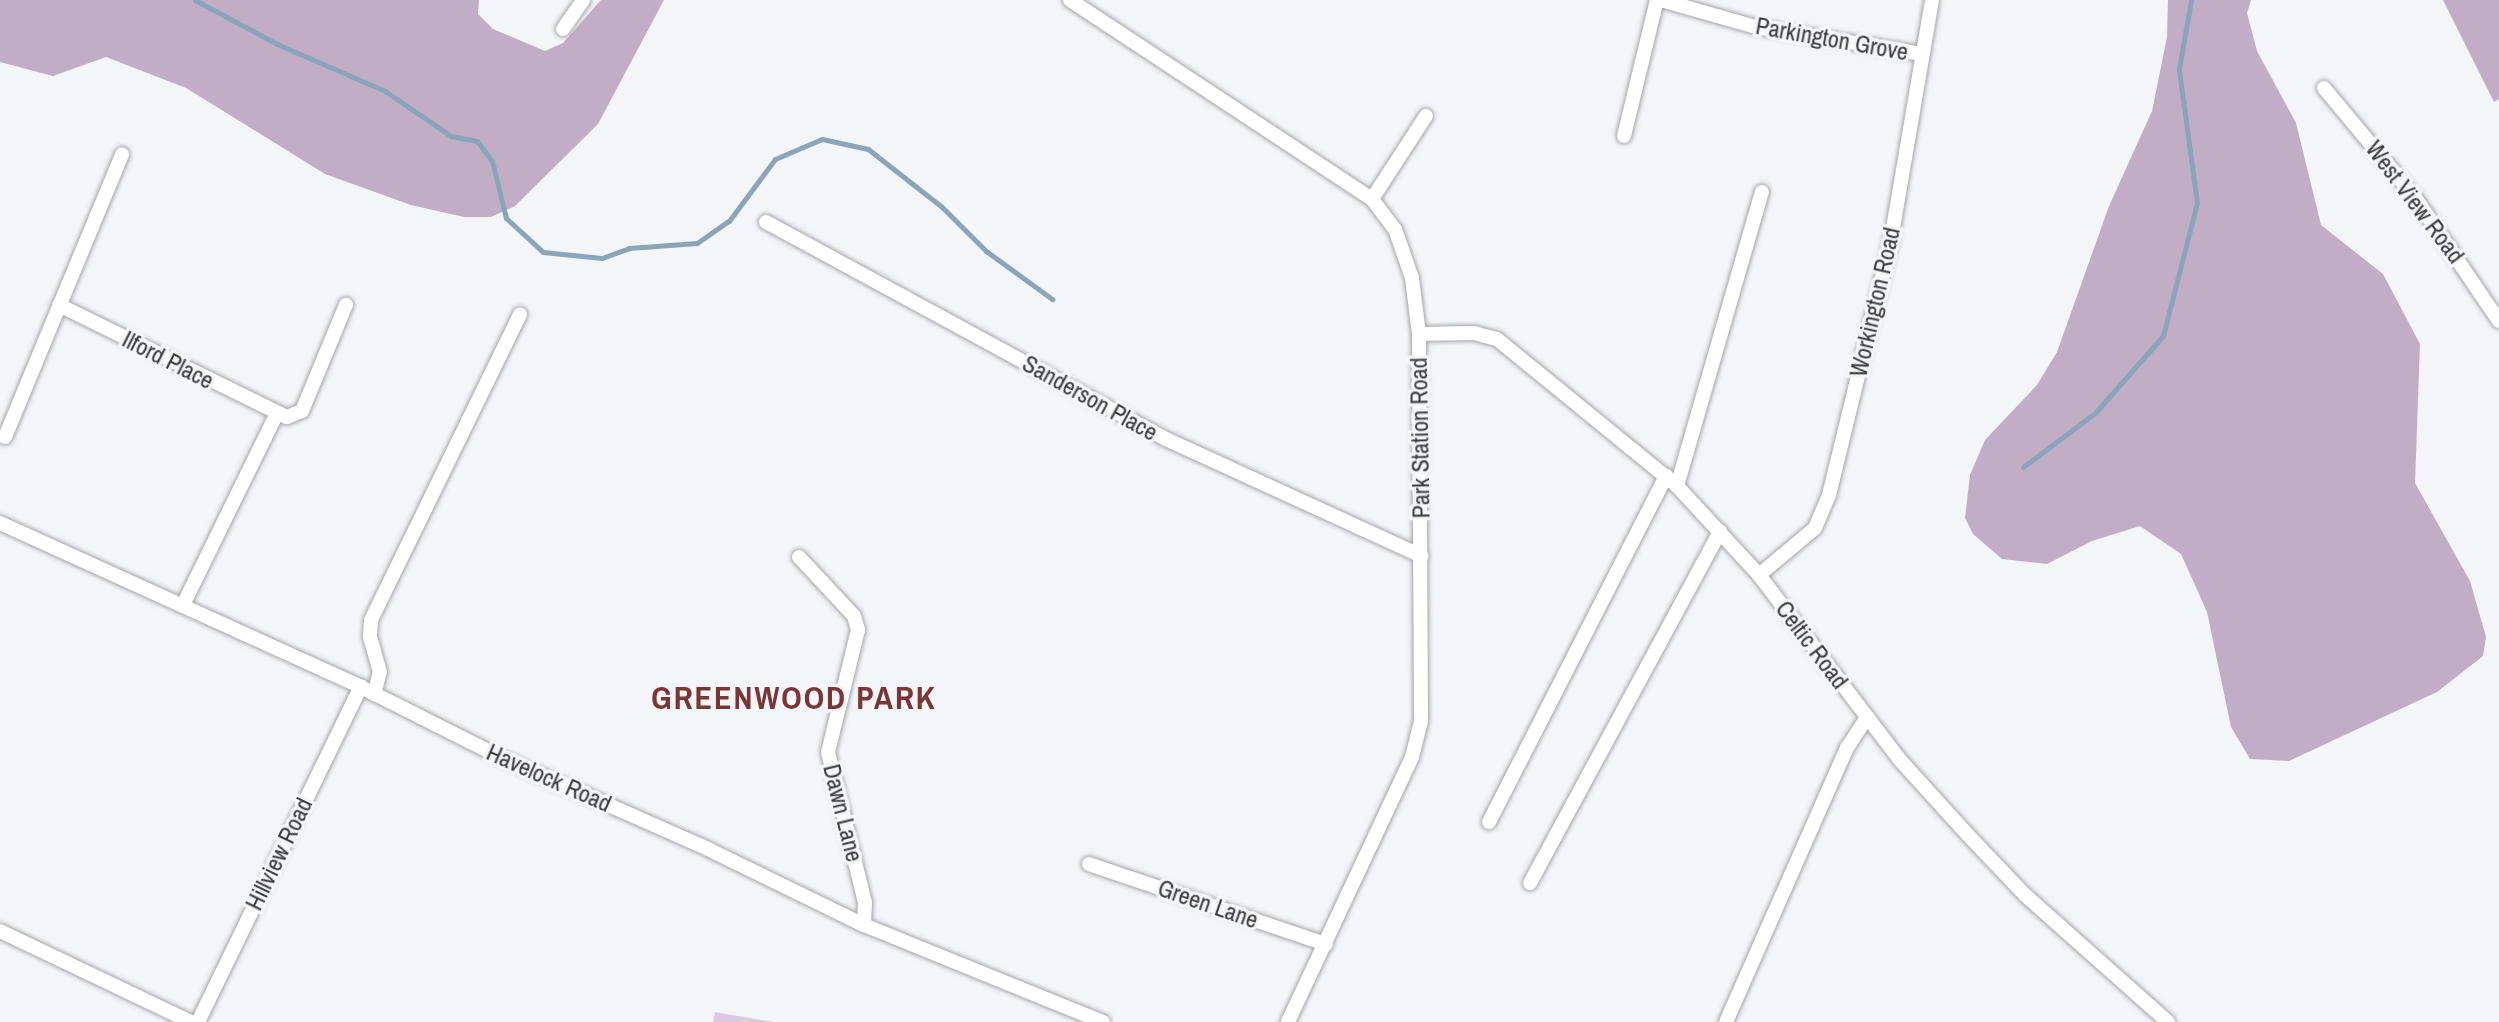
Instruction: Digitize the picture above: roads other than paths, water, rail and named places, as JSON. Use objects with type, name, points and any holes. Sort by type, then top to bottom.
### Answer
[{"type":"street","points":[[563,29],[583,0]]},
{"type":"street","name":"Park Station Road","points":[[1070,0],[1372,199],[1403,243],[1419,334],[1422,697],[1418,739],[1288,1022]]},
{"type":"street","points":[[1624,136],[1659,0]]},
{"type":"street","name":"Parkington Grove","points":[[1659,0],[1756,27],[1922,54]]},
{"type":"street","name":"Workington Road","points":[[1759,575],[1815,528],[1829,495],[1891,240],[1933,0]]},
{"type":"street","name":"West View Road","points":[[2324,88],[2414,196],[2499,321]]},
{"type":"street","points":[[1372,199],[1426,116]]},
{"type":"street","points":[[5,437],[122,154]]},
{"type":"street","points":[[1489,822],[1671,481],[1762,191]]},
{"type":"street","name":"Sanderson Place","points":[[766,222],[1166,439],[1422,556]]},
{"type":"street","name":"Ilford Place","points":[[59,305],[276,415]]},
{"type":"street","points":[[183,606],[276,415],[287,417],[302,411],[346,305]]},
{"type":"street","points":[[368,690],[380,672],[370,636],[371,620],[520,314]]},
{"type":"street","name":"Celtic Road","points":[[1419,334],[1475,333],[1497,338],[1671,481],[1759,575],[1900,760],[2026,896],[2168,1022]]},
{"type":"street","name":"Havelock Road","points":[[0,523],[368,690],[864,925],[1103,1022]]},
{"type":"street","points":[[1530,883],[1720,531]]},
{"type":"street","name":"Dawn Lane","points":[[799,557],[854,617],[858,630],[828,752],[865,903],[864,925]]},
{"type":"street","name":"Hillview Road","points":[[198,1022],[368,690]]},
{"type":"street","points":[[1726,1022],[1847,748],[1867,717]]},
{"type":"street","name":"Green Lane","points":[[1089,864],[1326,944]]},
{"type":"street","points":[[0,931],[191,1022]]},
{"type":"waterway","points":[[195,0],[277,44],[385,91],[451,136],[477,141],[492,161],[506,218],[543,252],[602,258],[629,248],[697,243],[729,221],[775,159],[822,139],[868,149],[942,207],[986,251],[1052,299]]},
{"type":"waterway","points":[[2023,467],[2095,413],[2163,336],[2197,203],[2179,69],[2191,0]]},
{"type":"district","name":"GREENWOOD PARK","points":[[794,698]]}]
